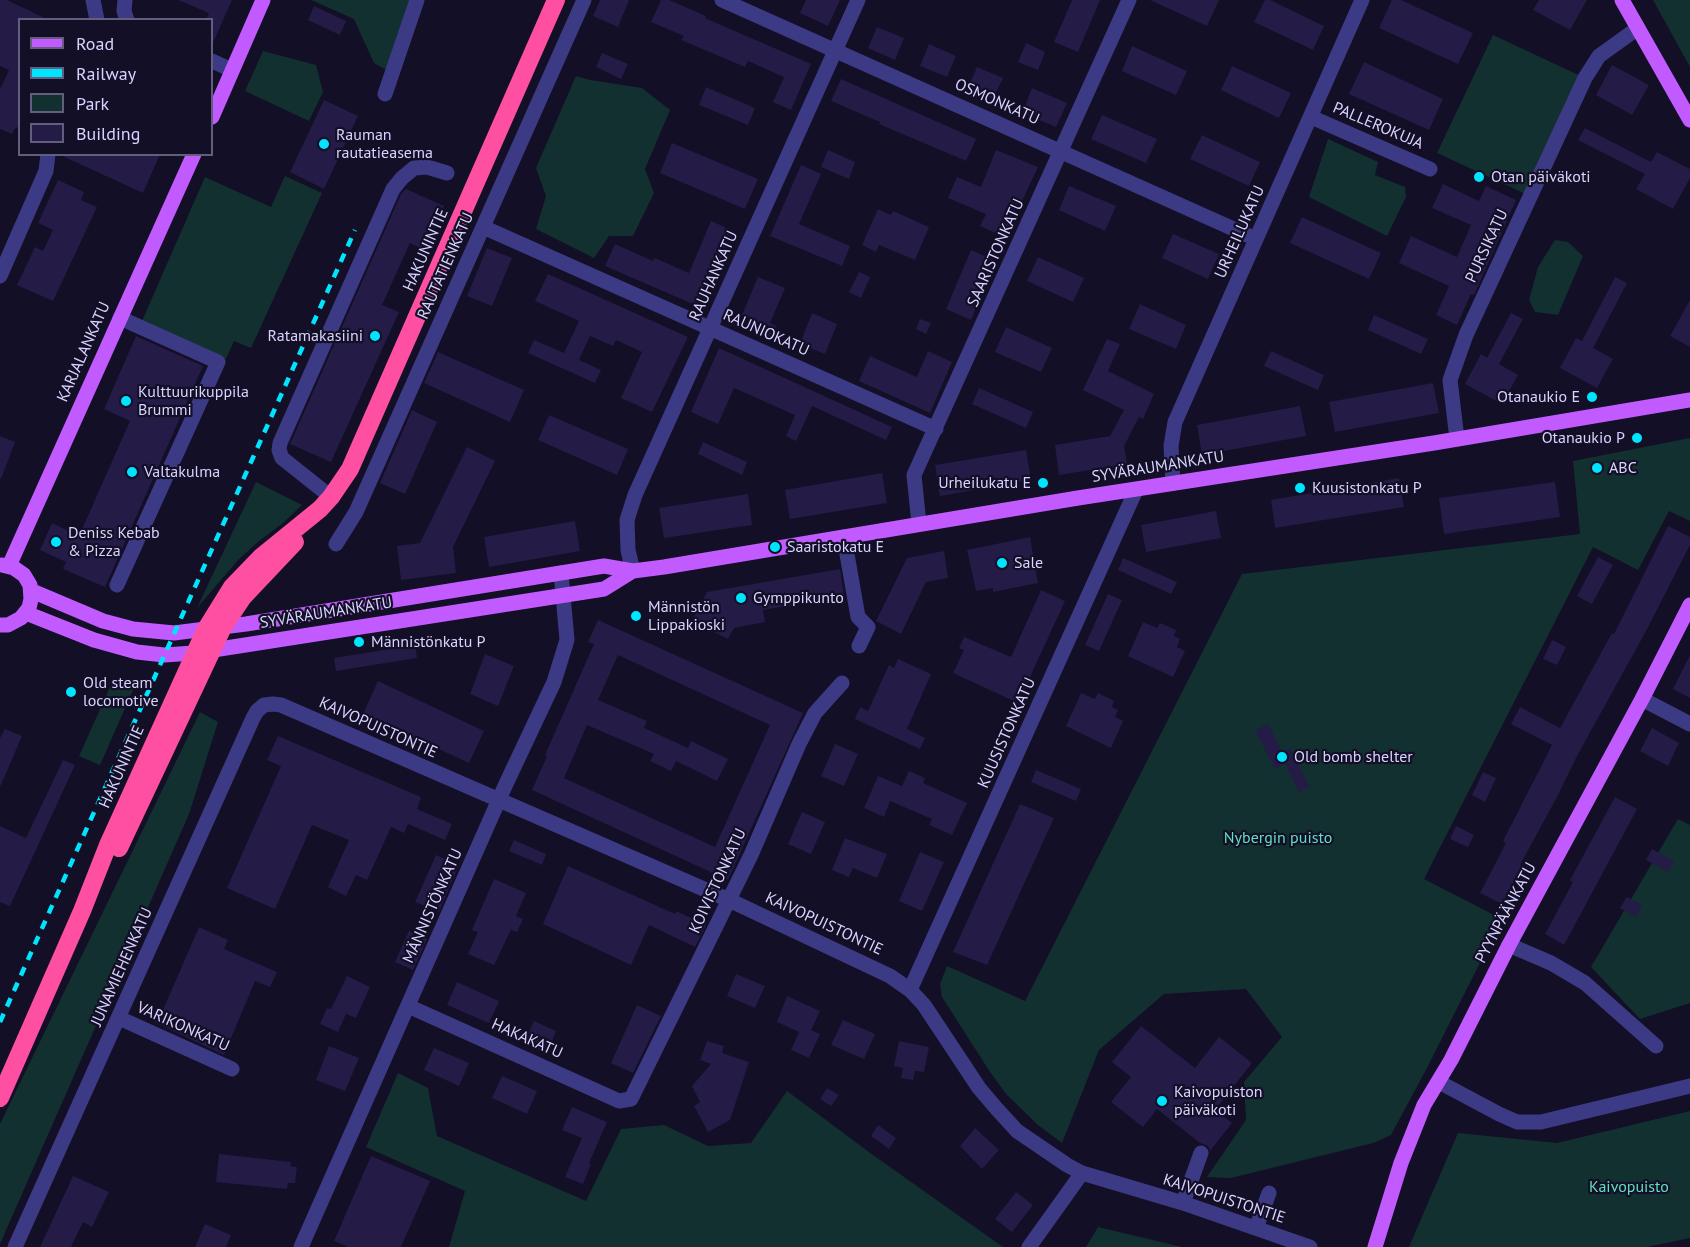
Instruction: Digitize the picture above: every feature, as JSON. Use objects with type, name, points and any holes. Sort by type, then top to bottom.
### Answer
[{"type":"highway","name":"HAKUNINTIE","points":[[0,1098],[82,911],[108,845],[214,628],[225,595],[261,557],[326,503],[350,469],[556,0]]},
{"type":"main road","points":[[213,115],[263,0]]},
{"type":"main road","points":[[1622,0],[1690,120]]},
{"type":"main road","name":"KARJALANKATU","points":[[5,566],[193,156]]},
{"type":"main road","name":"SYVÄRAUMANKATU","points":[[32,591],[103,621],[133,629],[174,633],[603,566],[633,571],[1690,400]]},
{"type":"main road","points":[[0,625],[16,622],[26,613],[32,599],[32,591],[24,575],[5,566]]},
{"type":"main road","name":"SYVÄRAUMANKATU","points":[[26,613],[94,640],[137,652],[164,655],[203,651],[604,589],[633,571]]},
{"type":"main road","name":"PYYNPÄÄNKATU","points":[[1375,1247],[1401,1163],[1425,1105],[1690,605]]},
{"type":"street","points":[[93,0],[97,18]]},
{"type":"street","points":[[124,0],[126,18]]},
{"type":"street","points":[[385,94],[417,0]]},
{"type":"street","name":"RAUTATIENKATU","points":[[336,544],[356,512],[584,0]]},
{"type":"street","name":"OSMONKATU","points":[[722,0],[1257,239]]},
{"type":"street","name":"RAUHANKATU","points":[[633,571],[628,550],[627,520],[635,495],[858,0]]},
{"type":"street","name":"SAARISTONKATU","points":[[919,525],[914,476],[1129,0]]},
{"type":"street","name":"URHEILUKATU","points":[[1173,483],[1171,446],[1175,422],[1362,0]]},
{"type":"street","name":"PURSIKATU","points":[[1457,439],[1450,380],[1466,335],[1585,78],[1599,56],[1638,28]]},
{"type":"street","points":[[213,61],[232,70]]},
{"type":"street","name":"PALLEROKUJA","points":[[1311,117],[1430,169]]},
{"type":"street","points":[[0,276],[46,171],[48,156]]},
{"type":"street","points":[[326,503],[282,458],[279,450],[280,443],[393,189],[414,168],[427,167],[447,173]]},
{"type":"street","name":"RAUNIOKATU","points":[[483,227],[936,429]]},
{"type":"street","points":[[117,585],[218,362],[120,318]]},
{"type":"street","name":"KUUSISTONKATU","points":[[910,990],[1136,490]]},
{"type":"street","points":[[844,537],[858,617],[868,627],[859,646]]},
{"type":"street","name":"MÄNNISTÖNKATU","points":[[301,1247],[499,800],[554,682],[567,640],[561,573]]},
{"type":"street","name":"KOIVISTONKATU","points":[[631,1099],[729,900],[815,713],[842,683]]},
{"type":"street","points":[[1642,699],[1690,723]]},
{"type":"street","name":"KAIVOPUISTONTIE","points":[[264,705],[281,705],[729,900],[890,976],[910,990],[924,1005],[979,1088],[1017,1131],[1082,1173],[1183,1203],[1310,1247]]},
{"type":"street","name":"JUNAMIEHENKATU","points":[[15,1247],[253,718],[264,705]]},
{"type":"street","points":[[1509,945],[1551,963],[1585,982],[1656,1046]]},
{"type":"street","name":"HAKAKATU","points":[[408,1005],[619,1101],[631,1099]]},
{"type":"street","name":"VARIKONKATU","points":[[118,1018],[232,1069]]},
{"type":"street","points":[[1439,1082],[1517,1122],[1541,1122],[1690,1086]]},
{"type":"street","points":[[1183,1203],[1201,1153]]},
{"type":"street","points":[[1029,1247],[1082,1173]]},
{"type":"street","points":[[1256,1228],[1269,1193]]},
{"type":"green space","points":[[311,0],[411,0],[386,70],[374,63],[354,19]]},
{"type":"green space","points":[[1653,0],[1690,0],[1690,67]]},
{"type":"green space","points":[[1493,35],[1585,78],[1530,196],[1437,153]]},
{"type":"green space","points":[[263,51],[316,65],[323,92],[309,121],[245,91]]},
{"type":"green space","points":[[576,76],[642,88],[670,110],[645,169],[654,193],[633,236],[609,236],[594,258],[536,229],[546,196],[536,168]]},
{"type":"green space","points":[[1328,139],[1378,162],[1375,175],[1405,187],[1406,197],[1387,236],[1309,197]]},
{"type":"green space","points":[[285,176],[322,193],[251,348],[234,341],[226,359],[142,321],[205,177],[271,207]]},
{"type":"green space","points":[[1555,240],[1568,242],[1583,256],[1558,315],[1535,312],[1529,300],[1538,267]]},
{"type":"green space","name":"Nybergin puisto","points":[[1690,438],[1690,521],[1669,511],[1638,570],[1593,547],[1424,879],[1502,919],[1391,1135],[1373,1143],[1231,1178],[1207,1177],[1246,1120],[1244,1082],[1282,1037],[1246,989],[1164,994],[1099,1050],[1062,1143],[1038,1125],[1007,1095],[942,997],[940,984],[947,966],[1025,1001],[1242,574],[1580,534],[1573,461]]},
{"type":"green space","points":[[256,482],[302,505],[238,560],[197,608]]},
{"type":"green space","points":[[114,678],[138,679],[100,765],[79,756]]},
{"type":"green space","points":[[200,712],[218,722],[189,814],[0,1244],[0,1124]]},
{"type":"green space","points":[[1678,819],[1690,825],[1690,1003],[1640,1019],[1591,967]]},
{"type":"green space","points":[[398,1073],[428,1088],[437,1136],[586,1201],[621,1129],[664,1125],[708,1146],[751,1143],[787,1091],[1003,1247],[449,1247],[465,1191],[366,1147]]},
{"type":"green space","name":"Kaivopuisto","points":[[1690,1111],[1690,1238],[1647,1247],[1409,1247],[1458,1133],[1557,1143]]},
{"type":"green space","points":[[1098,1227],[1182,1247],[1086,1247]]},
{"type":"building","points":[[0,0],[7,0],[45,18],[18,18],[18,128],[16,127],[12,134],[0,129],[0,89],[9,70],[0,66]]},
{"type":"building","points":[[178,0],[232,0],[213,43],[213,18],[207,18],[209,13]]},
{"type":"building","points":[[600,0],[629,0],[618,27],[593,16]]},
{"type":"building","points":[[661,0],[669,0],[811,64],[791,110],[773,102],[784,77],[748,61],[745,67],[681,40],[684,36],[651,22]]},
{"type":"building","points":[[806,0],[840,0],[828,26],[800,13]]},
{"type":"building","points":[[1072,0],[1100,0],[1078,52],[1054,42]]},
{"type":"building","points":[[1150,0],[1219,0],[1207,26]]},
{"type":"building","points":[[1265,0],[1270,0],[1324,26],[1313,50],[1254,22]]},
{"type":"building","points":[[1392,0],[1401,0],[1473,33],[1458,64],[1379,28]]},
{"type":"building","points":[[1539,0],[1587,0],[1570,30],[1533,10]]},
{"type":"building","points":[[314,6],[346,21],[340,35],[308,20]]},
{"type":"building","points":[[877,27],[904,38],[895,60],[868,48]]},
{"type":"building","points":[[1026,43],[1045,52],[1038,70],[1018,62]]},
{"type":"building","points":[[929,44],[956,56],[947,77],[920,66]]},
{"type":"building","points":[[1132,46],[1187,71],[1176,95],[1122,71]]},
{"type":"building","points":[[602,53],[628,64],[621,79],[596,67]]},
{"type":"building","points":[[1364,62],[1443,99],[1429,130],[1349,94]]},
{"type":"building","points":[[1612,65],[1649,85],[1632,115],[1596,95]]},
{"type":"building","points":[[1232,66],[1291,93],[1279,118],[1221,90]]},
{"type":"building","points":[[977,67],[1003,78],[993,99],[968,88]]},
{"type":"building","points":[[841,79],[976,139],[966,161],[831,101]]},
{"type":"building","points":[[706,87],[755,108],[748,125],[699,105]]},
{"type":"building","points":[[1032,88],[1067,103],[1056,127],[1022,113]]},
{"type":"building","name":"Rauman rautatieasema","points":[[324,100],[358,116],[324,189],[290,172]]},
{"type":"building","points":[[1102,115],[1157,139],[1146,163],[1091,139]]},
{"type":"building","points":[[1585,128],[1651,162],[1657,152],[1690,169],[1690,178],[1673,209],[1636,189],[1645,174],[1578,140]]},
{"type":"building","points":[[1202,135],[1260,162],[1249,186],[1190,159]]},
{"type":"building","points":[[672,143],[758,179],[745,209],[660,173]]},
{"type":"building","points":[[828,150],[855,162],[849,179],[821,167]]},
{"type":"building","points":[[996,150],[1038,167],[1005,237],[980,226],[986,214],[948,198],[957,177],[981,187]]},
{"type":"building","points":[[62,156],[159,156],[143,193]]},
{"type":"building","points":[[801,165],[821,174],[799,224],[850,246],[842,266],[770,236]]},
{"type":"building","points":[[58,180],[84,192],[81,200],[97,207],[53,301],[17,285],[35,247],[43,251],[53,230],[38,223]]},
{"type":"building","points":[[1443,184],[1479,201],[1486,186],[1516,200],[1474,295],[1471,294],[1457,325],[1436,315],[1449,286],[1399,263],[1411,236],[1457,257],[1471,225],[1432,208]]},
{"type":"building","points":[[1069,186],[1116,206],[1105,231],[1059,210]]},
{"type":"building","points":[[406,189],[444,206],[425,250],[410,243],[382,305],[399,312],[331,462],[290,444],[401,194]]},
{"type":"building","points":[[878,209],[891,215],[893,211],[929,227],[915,260],[879,245],[876,252],[862,245]]},
{"type":"building","points":[[1302,217],[1381,253],[1369,279],[1290,243]]},
{"type":"building","points":[[711,221],[736,232],[702,308],[605,266],[615,244],[653,261],[655,258],[689,273]]},
{"type":"building","points":[[1173,234],[1219,254],[1208,279],[1162,258]]},
{"type":"building","points":[[487,248],[512,258],[492,306],[467,296]]},
{"type":"building","points":[[971,250],[996,261],[971,320],[946,309]]},
{"type":"building","points":[[1038,257],[1084,278],[1073,302],[1027,281]]},
{"type":"building","points":[[859,272],[870,277],[861,298],[849,292]]},
{"type":"building","points":[[548,274],[688,337],[652,412],[621,398],[642,352],[616,340],[613,346],[590,336],[579,360],[601,370],[595,383],[528,353],[534,340],[564,353],[579,321],[535,301]]},
{"type":"building","points":[[758,277],[785,288],[770,323],[776,326],[771,339],[752,331],[757,321],[742,315]]},
{"type":"building","points":[[1615,277],[1627,283],[1593,348],[1613,359],[1597,388],[1560,368],[1576,338],[1582,341]]},
{"type":"building","points":[[1690,300],[1690,347],[1670,336]]},
{"type":"building","points":[[1140,304],[1186,325],[1176,349],[1129,329]]},
{"type":"building","points":[[812,313],[837,324],[825,354],[800,344]]},
{"type":"building","points":[[1511,313],[1523,319],[1499,364],[1518,375],[1502,404],[1465,384],[1481,354],[1487,358]]},
{"type":"building","points":[[1374,315],[1428,339],[1421,354],[1368,330]]},
{"type":"building","points":[[920,319],[931,323],[926,334],[916,329]]},
{"type":"building","points":[[1006,327],[1052,348],[1041,372],[995,352]]},
{"type":"building","name":"Valtakulma","points":[[136,336],[203,366],[105,587],[63,569],[66,562],[40,550],[52,523],[79,536],[130,421],[104,409]]},
{"type":"building","points":[[1107,339],[1120,344],[1108,371],[1154,394],[1143,419],[1139,417],[1124,446],[1127,464],[1059,475],[1055,445],[1110,436],[1124,410],[1083,390]]},
{"type":"building","points":[[719,348],[892,427],[886,440],[812,406],[796,441],[786,436],[795,415],[734,388],[718,424],[691,412]]},
{"type":"building","points":[[928,351],[952,362],[930,413],[859,381],[870,356],[917,377]]},
{"type":"building","points":[[1271,351],[1324,375],[1318,390],[1264,366]]},
{"type":"building","points":[[438,352],[524,390],[510,422],[424,383]]},
{"type":"building","points":[[1433,383],[1439,413],[1335,432],[1329,402]]},
{"type":"building","points":[[979,388],[1033,412],[1026,428],[972,404]]},
{"type":"building","points":[[1300,406],[1306,436],[1202,455],[1197,425]]},
{"type":"building","points":[[412,410],[437,422],[405,494],[380,483]]},
{"type":"building","points":[[549,415],[628,449],[617,475],[538,440]]},
{"type":"building","points":[[0,436],[15,442],[1,479],[0,478]]},
{"type":"building","points":[[703,442],[747,462],[742,475],[698,454]]},
{"type":"building","points":[[467,447],[495,461],[453,547],[456,573],[401,580],[397,546],[420,543]]},
{"type":"building","points":[[1026,450],[1031,480],[940,496],[935,465]]},
{"type":"building","points":[[882,473],[887,503],[790,519],[785,490]]},
{"type":"building","points":[[1399,478],[1404,507],[1275,528],[1271,500]]},
{"type":"building","points":[[1555,482],[1560,517],[1444,534],[1439,498]]},
{"type":"building","points":[[748,494],[752,525],[664,538],[659,508]]},
{"type":"building","points":[[1216,511],[1221,538],[1146,552],[1141,525]]},
{"type":"building","points":[[575,521],[580,551],[489,567],[484,537]]},
{"type":"building","points":[[1668,526],[1690,537],[1690,545],[1645,633],[1577,756],[1502,904],[1480,893],[1506,843],[1503,841],[1552,745],[1511,724],[1520,707],[1560,728],[1612,633],[1614,634]]},
{"type":"building","name":"Sale","points":[[1030,537],[1038,583],[993,592],[993,588],[976,591],[967,550]]},
{"type":"building","points":[[944,551],[948,578],[926,582],[901,634],[876,621],[907,558]]},
{"type":"building","points":[[1598,557],[1613,565],[1592,604],[1577,596]]},
{"type":"building","points":[[1123,558],[1177,582],[1171,594],[1118,570]]},
{"type":"building","points":[[840,569],[844,596],[763,610],[765,622],[734,628],[728,639],[692,621],[707,592]]},
{"type":"building","points":[[1041,590],[1065,601],[1018,703],[953,673],[964,650],[959,648],[964,637],[1011,657]]},
{"type":"building","points":[[1108,594],[1122,600],[1099,651],[1085,645]]},
{"type":"building","points":[[598,620],[803,713],[728,880],[532,790],[594,644],[588,642]],"holes":[[[618,655],[770,725],[715,847],[564,778],[587,725],[654,754],[650,761],[671,771],[676,761],[717,781],[728,759],[691,741],[688,748],[644,728],[647,721],[598,700]]]},
{"type":"building","points":[[1143,622],[1157,628],[1160,623],[1176,630],[1174,636],[1180,639],[1177,647],[1185,651],[1173,677],[1128,656]]},
{"type":"building","points":[[1552,640],[1566,647],[1557,665],[1543,659]]},
{"type":"building","points":[[415,645],[417,658],[336,671],[334,658]]},
{"type":"building","points":[[485,654],[514,666],[498,706],[470,694]]},
{"type":"building","points":[[1690,655],[1690,698],[1673,689]]},
{"type":"building","points":[[898,659],[931,674],[907,729],[925,738],[920,749],[855,719],[860,707],[868,711],[889,665],[894,668]]},
{"type":"building","points":[[378,681],[484,731],[469,763],[363,714]]},
{"type":"building","points":[[1081,693],[1095,699],[1098,693],[1114,701],[1112,707],[1118,710],[1115,717],[1123,721],[1111,748],[1066,726]]},
{"type":"building","name":"Old bomb shelter","points":[[1268,724],[1282,752],[1290,748],[1310,787],[1299,792],[1285,764],[1275,769],[1255,730]]},
{"type":"building","points":[[1652,728],[1679,743],[1668,766],[1640,751]]},
{"type":"building","points":[[5,729],[22,736],[0,787],[0,738]]},
{"type":"building","points":[[278,736],[421,797],[417,809],[452,824],[445,840],[408,824],[404,833],[391,827],[367,880],[356,875],[346,896],[328,887],[349,840],[312,825],[275,909],[227,888],[281,766],[267,760]]},
{"type":"building","points":[[835,744],[858,754],[844,786],[821,776]]},
{"type":"building","points":[[63,760],[75,765],[10,906],[0,902],[0,826],[26,838]]},
{"type":"building","points":[[1036,770],[1081,789],[1076,801],[1031,782]]},
{"type":"building","points":[[909,771],[925,778],[923,783],[967,803],[952,835],[929,825],[932,819],[890,801],[884,817],[864,808],[878,776],[902,786]]},
{"type":"building","points":[[1483,772],[1496,778],[1485,802],[1472,795]]},
{"type":"building","points":[[1615,797],[1637,809],[1564,945],[1545,934],[1573,882],[1570,880]]},
{"type":"building","points":[[1020,804],[1054,818],[987,965],[953,952]]},
{"type":"building","points":[[802,812],[825,822],[811,854],[788,844]]},
{"type":"building","points":[[1456,826],[1474,835],[1468,847],[1450,839]]},
{"type":"building","points":[[845,838],[887,854],[877,878],[853,868],[849,877],[832,870]]},
{"type":"building","points":[[514,840],[546,854],[542,865],[509,851]]},
{"type":"building","points":[[1652,849],[1674,861],[1668,872],[1646,860]]},
{"type":"building","points":[[920,852],[944,862],[922,911],[899,901]]},
{"type":"building","points":[[436,855],[459,865],[439,912],[415,902]]},
{"type":"building","points":[[568,866],[675,914],[676,911],[706,925],[695,947],[649,925],[631,965],[543,924]]},
{"type":"building","points":[[494,879],[526,893],[516,916],[523,919],[517,932],[511,930],[494,965],[468,954],[478,932],[472,930]]},
{"type":"building","points":[[1627,897],[1642,905],[1636,917],[1620,908]]},
{"type":"building","points":[[199,927],[228,940],[224,949],[277,972],[270,987],[255,981],[224,1055],[152,1021],[158,1008],[163,1010]]},
{"type":"building","points":[[409,931],[427,939],[413,970],[395,962]]},
{"type":"building","points":[[736,974],[765,986],[755,1008],[727,996]]},
{"type":"building","points":[[347,976],[370,987],[356,1018],[346,1014],[338,1032],[320,1024],[327,1008],[331,1009]]},
{"type":"building","points":[[457,982],[499,1001],[489,1023],[447,1005]]},
{"type":"building","points":[[787,996],[820,1011],[811,1030],[820,1034],[809,1058],[791,1050],[799,1032],[777,1022]]},
{"type":"building","points":[[637,1005],[661,1016],[633,1073],[611,1063]]},
{"type":"building","points":[[843,1020],[875,1034],[864,1059],[831,1045]]},
{"type":"building","points":[[534,1021],[556,1031],[547,1053],[524,1044]]},
{"type":"building","points":[[1141,1026],[1195,1068],[1219,1037],[1252,1063],[1215,1110],[1232,1123],[1210,1151],[1208,1146],[1200,1143],[1157,1109],[1143,1127],[1111,1102],[1131,1077],[1112,1062]]},
{"type":"building","points":[[707,1041],[724,1046],[722,1053],[749,1062],[730,1120],[708,1132],[694,1106],[700,1102],[692,1086],[711,1064],[700,1060]]},
{"type":"building","points":[[899,1041],[929,1047],[924,1072],[915,1071],[913,1080],[901,1078],[903,1068],[894,1066]]},
{"type":"building","points":[[329,1046],[359,1058],[345,1091],[316,1080]]},
{"type":"building","points":[[434,1048],[469,1063],[459,1086],[424,1070]]},
{"type":"building","points":[[502,1076],[537,1091],[527,1114],[492,1098]]},
{"type":"building","points":[[827,1088],[839,1095],[831,1106],[820,1099]]},
{"type":"building","points":[[572,1107],[607,1122],[589,1163],[591,1164],[583,1184],[565,1177],[582,1138],[562,1130]]},
{"type":"building","points":[[878,1125],[896,1138],[889,1149],[871,1136]]},
{"type":"building","points":[[975,1128],[999,1150],[982,1169],[960,1146]]},
{"type":"building","points":[[219,1154],[291,1162],[290,1166],[297,1167],[295,1183],[288,1183],[287,1189],[216,1182]]},
{"type":"building","points":[[371,1156],[430,1181],[401,1247],[348,1247],[334,1241]]},
{"type":"building","points":[[73,1176],[109,1192],[92,1227],[83,1222],[71,1247],[40,1247]]},
{"type":"building","points":[[1016,1192],[1033,1205],[1012,1232],[995,1219]]},
{"type":"building","points":[[205,1224],[231,1235],[226,1247],[195,1247]]},
{"type":"railway","points":[[0,1022],[355,230]]},
{"type":"place","name":"Rauman rautatieasema","points":[[324,144]]},
{"type":"place","name":"Otan päiväkoti","points":[[1479,177]]},
{"type":"place","name":"Ratamakasiini","points":[[375,336]]},
{"type":"place","name":"Otanaukio E","points":[[1592,397]]},
{"type":"place","name":"Kulttuurikuppila Brummi","points":[[126,401]]},
{"type":"place","name":"Otanaukio P","points":[[1637,438]]},
{"type":"place","name":"ABC","points":[[1597,468]]},
{"type":"place","name":"Valtakulma","points":[[132,472]]},
{"type":"place","name":"Urheilukatu E","points":[[1043,483]]},
{"type":"place","name":"Kuusistonkatu P","points":[[1300,488]]},
{"type":"place","name":"Deniss Kebab & Pizza","points":[[56,542]]},
{"type":"place","name":"Saaristokatu E","points":[[775,547]]},
{"type":"place","name":"Sale","points":[[1002,563]]},
{"type":"place","name":"Gymppikunto","points":[[741,598]]},
{"type":"place","name":"Männistön Lippakioski","points":[[636,616]]},
{"type":"place","name":"Männistönkatu P","points":[[359,642]]},
{"type":"place","name":"Old steam locomotive","points":[[71,692]]},
{"type":"place","name":"Old bomb shelter","points":[[1282,757]]},
{"type":"place","name":"Kaivopuiston päiväkoti","points":[[1162,1101]]}]
